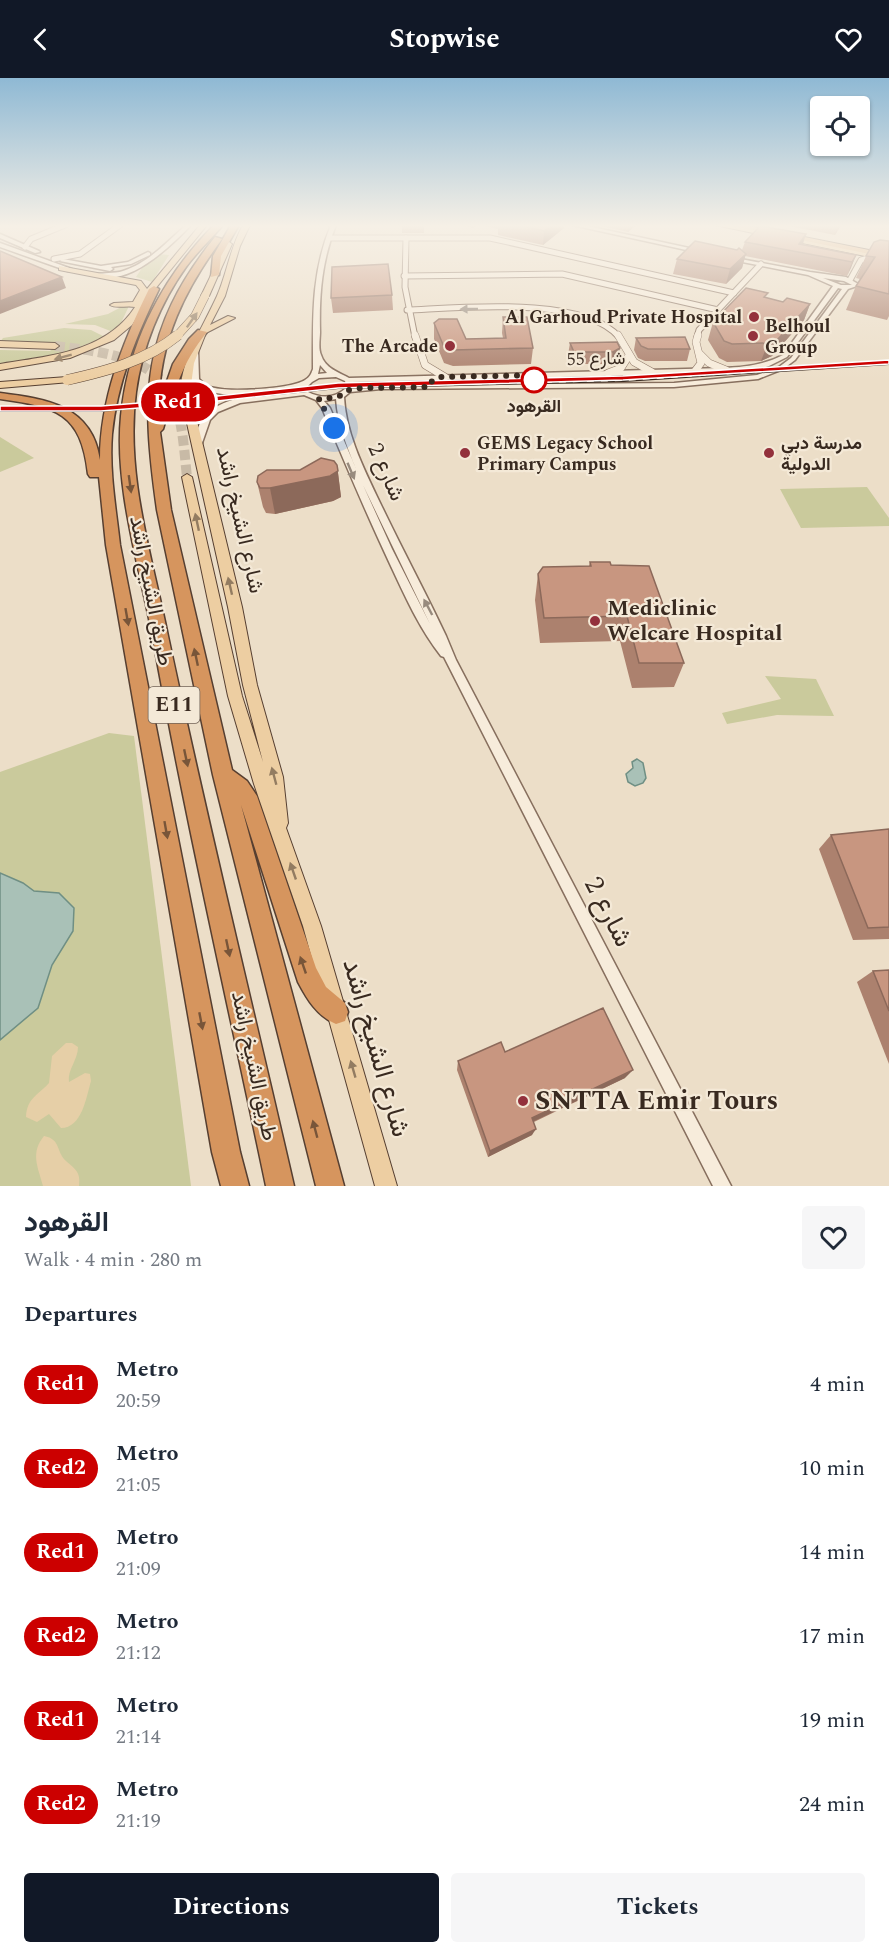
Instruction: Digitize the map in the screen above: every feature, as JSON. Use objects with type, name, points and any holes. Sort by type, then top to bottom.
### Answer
[{"type":"highway","name":"طريق الشيخ راشد","points":[[176,277],[153,317],[138,357],[127,414],[127,452],[134,505],[169,681],[280,1186]]},
{"type":"highway","name":"طريق الشيخ راشد","points":[[192,277],[170,322],[155,378],[154,435],[164,510],[223,775],[330,1186]]},
{"type":"highway","points":[[154,289],[126,351],[109,413],[105,456],[109,504],[113,545],[226,1152],[230,1186]]},
{"type":"highway","points":[[154,435],[176,374],[193,342],[202,332]]},
{"type":"highway","points":[[0,396],[29,400],[58,408],[86,430],[94,456],[102,524],[113,545]]},
{"type":"highway","points":[[109,504],[113,488],[114,443],[118,428],[127,414]]},
{"type":"highway","points":[[223,775],[240,786],[249,802],[306,974],[318,995],[336,1012]]},
{"type":"highway","points":[[226,1152],[235,1186]]},
{"type":"main road","points":[[101,277],[138,283],[144,290],[117,334]]},
{"type":"main road","points":[[0,367],[67,356],[100,344],[117,334],[129,323],[148,293],[154,289],[163,277]]},
{"type":"main road","points":[[0,385],[67,380],[119,367],[161,348],[188,327],[213,277]]},
{"type":"main road","name":"شارع الشيخ راشد","points":[[226,277],[219,300],[202,332],[187,369],[185,392],[250,685],[279,795],[280,834]]},
{"type":"main road","points":[[114,306],[129,303],[135,305]]},
{"type":"main road","points":[[202,332],[231,318]]},
{"type":"main road","points":[[0,344],[55,346]]},
{"type":"main road","name":"شارع الشيخ راشد","points":[[187,477],[235,696],[262,784],[312,926],[386,1186]]},
{"type":"street","points":[[195,349],[195,380],[211,391],[251,391],[304,384],[313,377],[316,369],[319,277]]},
{"type":"street","points":[[404,277],[407,307],[425,365],[443,377]]},
{"type":"street","points":[[574,277],[718,310]]},
{"type":"street","points":[[662,277],[734,293]]},
{"type":"street","points":[[695,371],[701,363],[696,342],[697,333],[749,277]]},
{"type":"street","points":[[818,277],[846,288],[855,287],[855,277]]},
{"type":"street","points":[[835,282],[853,281]]},
{"type":"street","name":"شارع 55","points":[[348,380],[677,372],[726,370],[773,363],[788,352],[833,292],[835,282]]},
{"type":"street","name":"شارع 55","points":[[349,390],[429,387],[634,386],[720,382],[758,376],[781,368],[793,359],[846,288]]},
{"type":"street","points":[[407,307],[424,310],[533,308],[569,313],[611,328],[618,334],[628,357],[638,367],[652,372]]},
{"type":"street","points":[[198,444],[206,419],[223,406],[248,399],[305,393],[319,399],[340,396],[349,390],[351,385],[348,380],[324,367],[317,354]]},
{"type":"street","points":[[700,354],[709,363],[726,370]]},
{"type":"street","points":[[608,373],[621,368],[628,357]]},
{"type":"street","points":[[415,377],[425,365]]},
{"type":"street","points":[[709,370],[709,377],[720,382]]},
{"type":"street","points":[[634,386],[635,382],[641,380],[685,378],[686,375],[677,372]]},
{"type":"street","points":[[313,377],[335,375]]},
{"type":"street","points":[[429,387],[432,381],[443,377]]},
{"type":"street","points":[[304,384],[305,393]]},
{"type":"street","name":"شارع 2","points":[[340,396],[338,406],[350,443],[451,660],[722,1186]]},
{"type":"street","name":"شارع 2","points":[[319,399],[327,411],[359,489],[409,594],[427,628],[451,660]]},
{"type":"green space","points":[[136,277],[155,277],[152,282]]},
{"type":"green space","points":[[125,305],[129,306],[119,327],[113,332],[95,325],[65,324],[108,314]]},
{"type":"green space","points":[[64,328],[91,330],[105,337],[56,356],[0,364],[0,350],[50,351],[57,344],[0,342],[3,338]]},
{"type":"green space","points":[[0,437],[34,458],[0,472]]},
{"type":"green space","points":[[867,487],[889,518],[889,526],[801,528],[780,489]]},
{"type":"green space","points":[[765,676],[816,679],[834,716],[777,715],[727,724],[722,713],[781,699]]},
{"type":"green space","points":[[109,733],[134,736],[191,1186],[0,1186],[0,772]]},
{"type":"sand","points":[[66,1043],[72,1043],[78,1047],[69,1082],[85,1073],[90,1074],[91,1081],[78,1118],[68,1127],[61,1128],[49,1114],[37,1122],[26,1117],[28,1105],[49,1083],[52,1056]]},
{"type":"sand","points":[[44,1136],[56,1143],[63,1157],[77,1171],[79,1186],[43,1186],[36,1154]]},
{"type":"shaded area","points":[[637,759],[643,763],[646,778],[643,783],[635,786],[628,782],[626,774],[633,768],[632,762]]},
{"type":"shaded area","points":[[0,873],[23,883],[34,891],[59,893],[74,908],[73,931],[52,965],[38,1008],[0,1040]]},
{"type":"building","points":[[0,277],[62,277],[0,301]]},
{"type":"building","points":[[332,277],[390,277],[392,295],[331,298]]},
{"type":"building","points":[[862,277],[889,277],[889,294],[856,286]]},
{"type":"building","points":[[746,288],[768,293],[764,297],[783,302],[787,298],[810,304],[778,339],[768,343],[732,344],[724,341],[713,322]]},
{"type":"building","points":[[503,317],[527,317],[533,348],[453,350],[444,347],[434,323],[439,319],[457,319],[466,339],[506,338]]},
{"type":"building","points":[[685,337],[690,349],[648,349],[641,346],[636,338]]},
{"type":"building","points":[[617,342],[620,348],[613,352],[574,352],[570,343]]},
{"type":"building","points":[[321,458],[334,461],[338,471],[330,476],[270,488],[260,488],[257,482],[258,476],[267,470],[300,470]]},
{"type":"building","points":[[590,562],[649,566],[684,663],[639,663],[627,616],[544,618],[538,574],[543,567],[591,566]]},
{"type":"building","points":[[889,829],[889,927],[868,928],[831,835]]},
{"type":"building","points":[[889,970],[889,1011],[873,971]]},
{"type":"building","name":"SNTTA Emir Tours","points":[[603,1008],[633,1070],[532,1118],[536,1129],[490,1151],[458,1061],[501,1042],[505,1052]]},
{"type":"tunnel","points":[[55,346],[120,357],[136,363],[162,381],[171,394],[178,413],[187,477]]},
{"type":"railway","points":[[0,410],[101,410],[338,387],[624,380],[889,363]]},
{"type":"metro line","name":"Red1","points":[[0,408],[101,408],[190,402],[338,386],[449,381],[623,378],[889,362]]},
{"type":"place","name":"Al Garhoud Private Hospital","points":[[754,317]]},
{"type":"place","name":"Belhoul Group","points":[[753,336]]},
{"type":"place","name":"The Arcade","points":[[450,346]]},
{"type":"place","name":"القرهود","points":[[534,380]]},
{"type":"place","name":"GEMS Legacy School Primary Campus","points":[[465,453]]},
{"type":"place","name":"مدرسة دبي الدولية","points":[[769,453]]},
{"type":"place","name":"Mediclinic Welcare Hospital","points":[[595,621]]},
{"type":"place","name":"SNTTA Emir Tours","points":[[523,1101]]},
{"type":"route","points":[[334,428],[326,408],[319,399],[332,399],[349,390],[429,387],[432,381],[440,377],[542,375],[534,380]]}]
